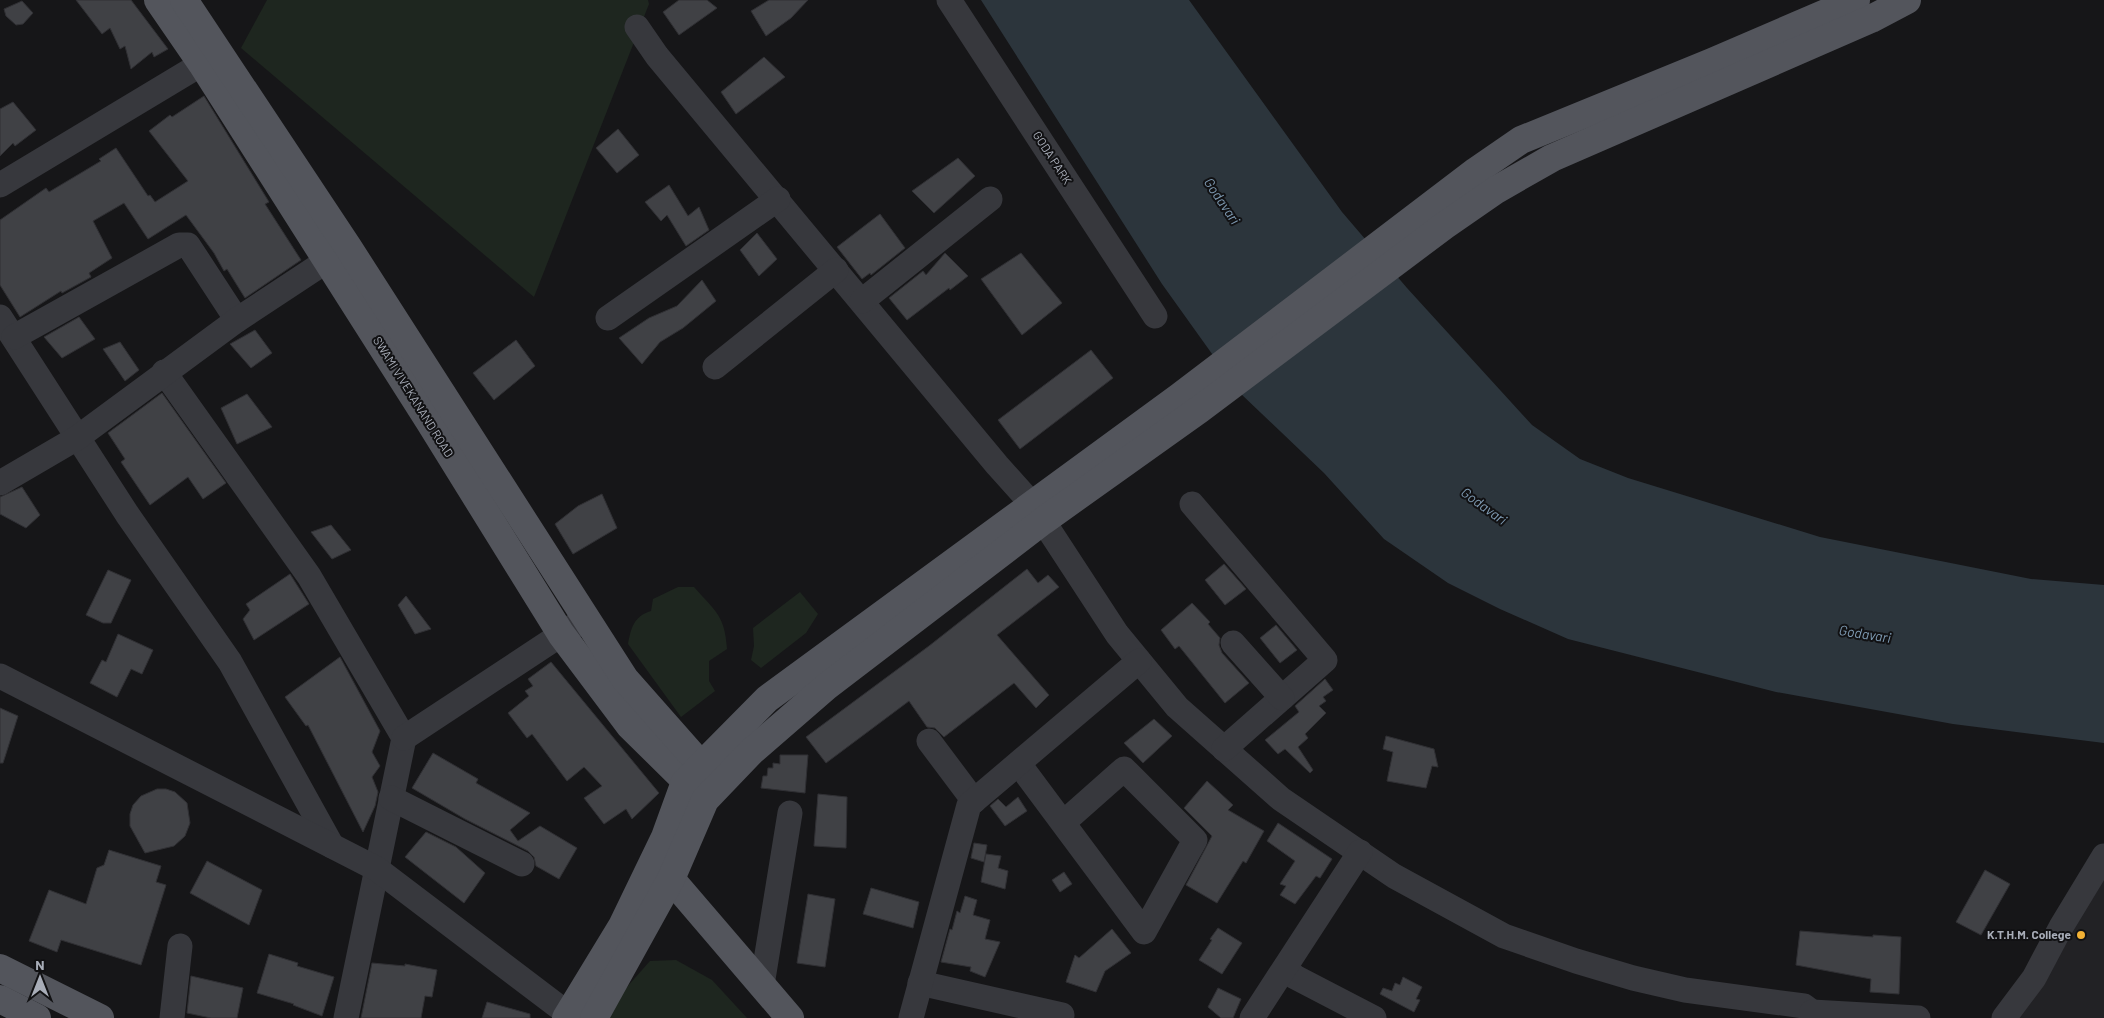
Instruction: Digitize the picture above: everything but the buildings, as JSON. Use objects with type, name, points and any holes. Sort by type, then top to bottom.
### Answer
[{"type":"main road","name":"SWAMI VIVEKANAND ROAD","points":[[158,0],[211,58],[338,254],[429,421],[561,634],[630,726],[693,774]]},
{"type":"main road","points":[[184,0],[211,58]]},
{"type":"main road","points":[[1189,403],[1476,171],[1521,140],[1712,62],[1856,0]]},
{"type":"main road","points":[[790,1018],[662,871],[665,837],[693,774],[767,699],[1496,190],[1552,158],[1871,19],[1907,0]]},
{"type":"main road","points":[[338,254],[586,618],[625,679],[693,774],[713,792]]},
{"type":"main road","points":[[576,1017],[622,926],[662,871],[713,792],[751,752],[826,687],[1037,512]]},
{"type":"main road","points":[[0,968],[100,1018]]},
{"type":"main road","points":[[0,999],[37,1018]]},
{"type":"street","name":"GODA PARK","points":[[949,0],[1155,316]]},
{"type":"street","points":[[637,27],[658,56],[1037,512],[1117,634],[1177,707],[1282,799],[1394,876],[1504,936],[1633,978],[1685,990],[1804,1006],[1813,1015],[1918,1018]]},
{"type":"street","points":[[0,185],[211,58]]},
{"type":"street","points":[[608,318],[778,199]]},
{"type":"street","points":[[862,301],[990,199]]},
{"type":"street","points":[[14,337],[179,245],[188,245],[237,320]]},
{"type":"street","points":[[0,483],[77,438],[237,320],[338,254]]},
{"type":"street","points":[[715,367],[836,270]]},
{"type":"street","points":[[0,317],[126,514],[230,662],[332,846]]},
{"type":"street","points":[[164,372],[309,576],[404,738],[346,1018]]},
{"type":"street","points":[[1192,504],[1325,660],[1224,749]]},
{"type":"street","points":[[404,738],[586,618]]},
{"type":"street","points":[[1233,643],[1282,698]]},
{"type":"street","points":[[911,1018],[969,805],[1140,661]]},
{"type":"street","points":[[0,676],[376,869],[576,1017]]},
{"type":"street","points":[[929,741],[974,801]]},
{"type":"street","points":[[1018,764],[1144,932],[1195,840],[1124,769],[1063,823]]},
{"type":"street","points":[[392,798],[522,864]]},
{"type":"street","points":[[762,986],[790,813]]},
{"type":"street","points":[[1252,1018],[1360,852]]},
{"type":"street","points":[[2004,1018],[2034,978],[2061,927],[2104,856]]},
{"type":"street","points":[[172,1018],[180,946]]},
{"type":"street","points":[[1284,968],[1295,977],[1374,1018]]},
{"type":"street","points":[[920,983],[1062,1015],[1061,1018]]},
{"type":"shaded area","points":[[267,0],[648,0],[649,4],[534,297],[241,48]]},
{"type":"shaded area","points":[[678,587],[694,587],[718,614],[724,628],[727,649],[709,661],[709,681],[715,691],[681,717],[628,644],[634,623],[645,613],[651,611],[653,599]]},
{"type":"shaded area","points":[[800,592],[818,614],[806,633],[761,668],[751,660],[754,646],[753,628]]},
{"type":"shaded area","name":"K.T.H.M. College","points":[[2104,852],[2104,1018],[2013,1018]]},
{"type":"shaded area","points":[[676,960],[712,980],[747,1018],[607,1018],[619,996],[650,961]]},
{"type":"water","name":"Godavari","points":[[981,0],[1189,0],[1342,212],[1407,288],[1532,425],[1580,459],[1628,478],[1820,537],[2031,579],[2104,585],[2104,743],[1953,724],[1776,692],[1568,639],[1500,609],[1448,583],[1384,539],[1324,473],[1240,393],[1162,284]]},
{"type":"place","name":"K.T.H.M. College","points":[[2081,935]]}]
